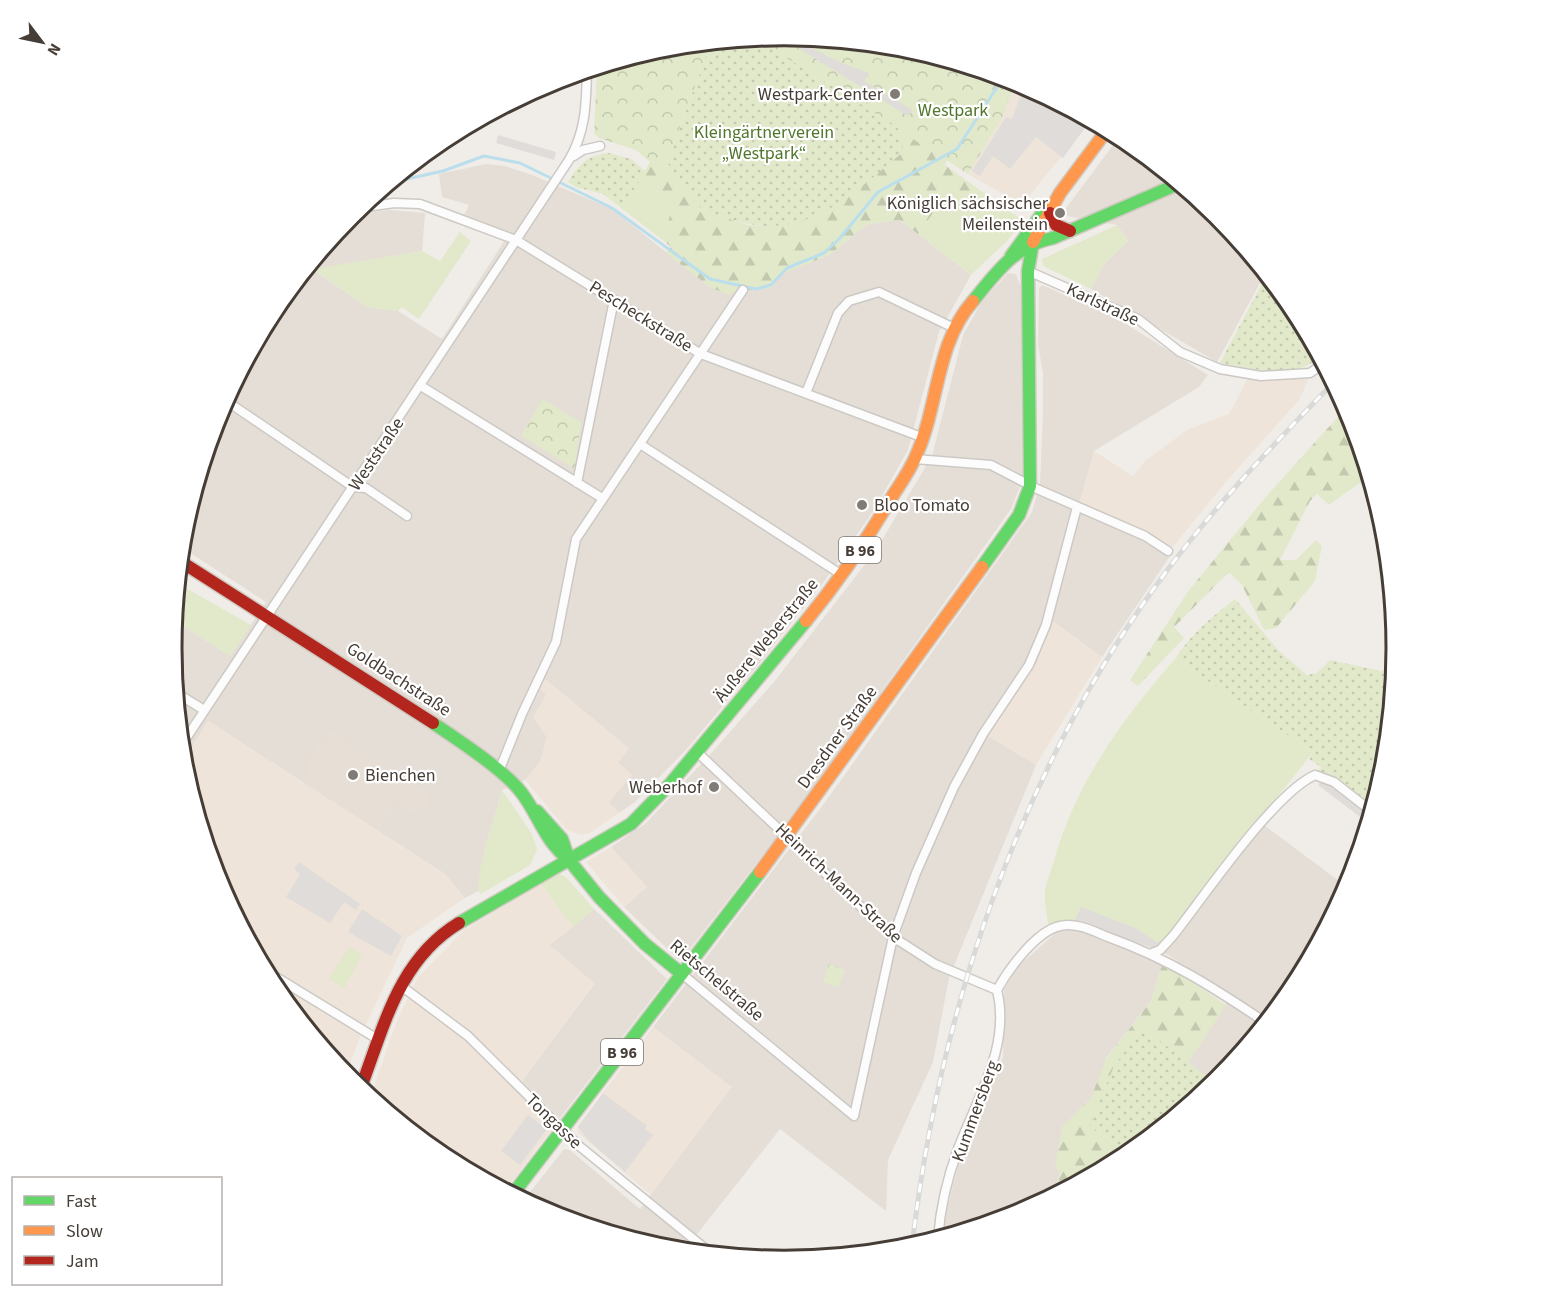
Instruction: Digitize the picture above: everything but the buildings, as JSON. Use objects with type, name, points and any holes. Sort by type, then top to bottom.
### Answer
[{"type":"main road","name":"Äußere Weberstraße","points":[[364,1080],[400,985],[423,950],[440,935],[533,878],[631,824],[697,752],[842,575],[899,489],[915,459],[932,414],[941,364],[954,328],[1005,262],[1033,242],[1060,193],[1101,137]]},
{"type":"main road","name":"B 96","points":[[1033,242],[1053,238],[1170,188]]},
{"type":"main road","points":[[1053,238],[1036,255],[1028,271],[1005,262],[1033,223],[1060,193]]},
{"type":"main road","points":[[1050,213],[1056,225],[1070,231]]},
{"type":"main road","name":"Dresdner Straße","points":[[517,1188],[788,836],[1019,514],[1030,486],[1028,271],[1033,242]]},
{"type":"main road","name":"Goldbachstraße","points":[[188,566],[449,732],[499,771],[520,791],[552,846],[569,860]]},
{"type":"main road","name":"Rietschelstraße","points":[[569,860],[625,924],[682,974]]},
{"type":"street","name":"Weststraße","points":[[188,735],[552,188],[580,142],[585,122],[587,79]]},
{"type":"street","points":[[569,160],[583,150],[600,146]]},
{"type":"street","name":"Pescheckstraße","points":[[377,205],[394,203],[420,204],[516,240],[701,354],[924,438]]},
{"type":"street","name":"Karlstraße","points":[[1028,271],[1138,319],[1180,352],[1220,369],[1257,376],[1310,373],[1316,369]]},
{"type":"street","points":[[499,771],[522,714],[556,642],[576,539],[743,290]]},
{"type":"street","points":[[806,393],[838,313],[849,301],[879,292],[954,328]]},
{"type":"street","points":[[577,483],[614,300]]},
{"type":"street","points":[[421,386],[602,498]]},
{"type":"street","points":[[233,405],[353,487],[366,488],[407,516]]},
{"type":"street","points":[[640,444],[842,575]]},
{"type":"street","points":[[915,459],[991,465],[1030,486],[1145,537],[1168,551]]},
{"type":"street","points":[[893,937],[916,873],[954,787],[983,734],[1029,665],[1046,625],[1077,507]]},
{"type":"street","points":[[184,698],[204,710]]},
{"type":"street","name":"Heinrich-Mann-Straße","points":[[697,752],[893,937],[935,964],[997,990]]},
{"type":"street","points":[[1152,953],[1160,950],[1172,937],[1262,823],[1298,784],[1315,775],[1326,778],[1364,806]]},
{"type":"street","points":[[997,990],[1016,962],[1045,933],[1059,926],[1085,928],[1152,953],[1193,974],[1259,1018]]},
{"type":"street","name":"Rietschelstraße","points":[[682,974],[854,1116],[893,937]]},
{"type":"street","points":[[281,980],[379,1040]]},
{"type":"street","name":"Tongasse","points":[[400,985],[468,1036],[562,1130],[700,1244]]},
{"type":"street","name":"Kummersberg","points":[[940,1230],[957,1151],[994,1062],[1000,1003],[997,990]]},
{"type":"shaded area","points":[[796,47],[810,47],[841,63],[869,73],[864,81],[912,110],[908,116]]},
{"type":"shaded area","points":[[1012,91],[1085,127],[1022,205],[968,174],[1002,118]]},
{"type":"shaded area","points":[[1021,95],[1085,127],[1063,158],[1036,137],[1010,169],[993,156],[980,176],[972,171],[1006,117],[1012,119]]},
{"type":"shaded area","points":[[498,135],[556,152],[554,160],[496,143]]},
{"type":"shaded area","points":[[1113,145],[1150,171],[1209,223],[1261,282],[1217,362],[1091,289],[1104,264],[1128,241],[1117,225],[1061,215]]},
{"type":"shaded area","points":[[486,164],[505,166],[532,175],[612,209],[710,287],[744,288],[829,255],[868,224],[900,220],[971,275],[939,332],[908,450],[874,510],[823,583],[758,665],[685,751],[635,802],[619,813],[608,802],[632,775],[618,763],[628,748],[545,679],[547,738],[540,762],[525,780],[502,790],[483,859],[478,891],[465,898],[445,874],[208,721],[190,749],[183,688],[183,626],[230,656],[266,602],[190,553],[202,493],[227,418],[262,347],[283,314],[315,271],[367,307],[398,311],[442,339],[508,235],[464,215],[469,205],[442,197],[439,174]]},
{"type":"shaded area","points":[[390,210],[425,213],[422,251],[316,270],[369,213]]},
{"type":"shaded area","points":[[1008,273],[1016,274],[1021,287],[1022,471],[1021,484],[1011,509],[790,820],[683,958],[678,959],[624,907],[647,887],[611,847],[646,823],[714,750],[774,682],[876,550],[932,456],[963,335],[981,303]]},
{"type":"shaded area","points":[[1042,285],[1113,316],[1208,375],[1199,387],[1094,451],[1078,509],[1172,553],[1102,657],[1051,620],[1037,662],[989,736],[1036,765],[949,978],[933,1062],[888,1160],[886,1211],[780,1129],[690,1243],[666,1239],[590,1219],[529,1194],[564,1149],[570,1150],[640,1209],[731,1087],[653,1027],[826,801],[1032,512],[1040,484],[1043,414],[1043,374],[1038,344],[1039,288]]},
{"type":"shaded area","points":[[1310,376],[1299,400],[1224,484],[1173,547],[1080,502],[1094,451],[1133,476],[1145,461],[1187,430],[1229,414],[1248,378]]},
{"type":"shaded area","points":[[1051,620],[1102,657],[1036,765],[989,736],[1037,662]]},
{"type":"shaded area","points":[[545,679],[629,748],[618,763],[632,775],[609,802],[619,813],[590,833],[581,835],[567,830],[525,780],[540,762],[547,738],[533,717],[546,695],[539,688]]},
{"type":"shaded area","points":[[208,721],[445,874],[465,898],[407,938],[349,1065],[306,1015],[283,983],[244,915],[213,842],[190,749]]},
{"type":"shaded area","name":"Bienchen","points":[[328,729],[431,795],[427,807],[414,815],[397,804],[379,831],[302,781],[310,769],[304,765]]},
{"type":"shaded area","points":[[1322,780],[1331,783],[1364,808],[1361,818],[1318,785]]},
{"type":"shaded area","points":[[1264,825],[1339,881],[1305,950],[1284,983],[1261,1015],[1206,1077],[1188,1063],[1231,995],[1163,952]]},
{"type":"shaded area","points":[[611,847],[647,887],[624,907],[586,862]]},
{"type":"shaded area","points":[[299,862],[360,904],[356,910],[344,902],[330,923],[286,897],[300,874],[294,869]]},
{"type":"shaded area","points":[[541,884],[573,927],[550,945],[594,983],[522,1081],[560,1118],[510,1184],[449,1149],[417,1126],[373,1088],[396,1023],[418,977],[463,931]]},
{"type":"shaded area","points":[[1081,907],[1135,928],[1161,945],[1153,948],[1075,920]]},
{"type":"shaded area","points":[[362,909],[402,936],[391,956],[348,932]]},
{"type":"shaded area","points":[[594,909],[667,979],[560,1118],[522,1081],[594,984],[549,945]]},
{"type":"shaded area","points":[[1081,929],[1163,962],[1151,1001],[1106,1058],[1114,1066],[1057,1185],[1014,1205],[941,1229],[959,1163],[1003,1057],[1004,990],[1016,968],[1058,931]]},
{"type":"shaded area","points":[[653,1027],[732,1087],[651,1195],[578,1133],[578,1126]]},
{"type":"shaded area","points":[[603,1093],[647,1126],[645,1129],[653,1135],[625,1172],[589,1141],[578,1127]]},
{"type":"shaded area","points":[[528,1115],[547,1129],[520,1165],[501,1151]]},
{"type":"green space","name":"Westpark","points":[[768,47],[823,48],[901,58],[977,78],[1012,91],[1002,118],[968,174]]},
{"type":"green space","name":"Kleingärtnerverein „Westpark“","points":[[769,47],[896,126],[903,139],[902,153],[844,199],[824,212],[780,225],[756,225],[704,210],[690,195],[667,162],[708,52],[744,48]]},
{"type":"green space","points":[[708,52],[667,162],[650,162],[636,150],[599,138],[594,133],[597,76],[666,58]]},
{"type":"green space","points":[[896,126],[947,160],[945,165],[984,193],[938,206],[918,234],[900,220],[868,224],[829,255],[781,274],[773,287],[729,295],[710,287],[666,253],[671,247],[664,241],[672,205],[653,187],[640,179],[650,162],[667,162],[703,210],[748,225],[770,226],[803,220],[900,131]]},
{"type":"green space","points":[[609,153],[631,159],[646,172],[621,208],[603,194],[576,187],[568,182],[576,170],[590,158]]},
{"type":"green space","points":[[640,179],[653,187],[672,205],[664,241],[621,208]]},
{"type":"green space","points":[[984,193],[1022,220],[1007,241],[971,275],[918,234],[937,206]]},
{"type":"green space","points":[[1117,225],[1128,241],[1104,264],[1091,289],[1043,266],[1042,259]]},
{"type":"green space","points":[[460,232],[471,241],[419,319],[402,307],[398,311],[367,307],[315,271],[317,268],[422,251],[440,261]]},
{"type":"green space","points":[[1262,283],[1284,314],[1312,362],[1299,369],[1286,371],[1220,363]]},
{"type":"green space","points":[[542,399],[581,422],[575,469],[521,436]]},
{"type":"green space","points":[[1339,416],[1362,482],[1329,505],[1317,494],[1310,501],[1280,560],[1296,560],[1316,540],[1322,546],[1315,581],[1276,628],[1264,630],[1242,585],[1229,572],[1174,627],[1184,638],[1138,686],[1130,680],[1189,590],[1270,492]]},
{"type":"green space","points":[[185,588],[251,625],[230,656],[183,626]]},
{"type":"green space","points":[[1235,599],[1279,651],[1307,675],[1317,673],[1330,660],[1381,671],[1385,668],[1380,727],[1365,805],[1316,773],[1321,767],[1309,759],[1313,752],[1175,659],[1210,619]]},
{"type":"green space","points":[[1175,659],[1313,752],[1161,945],[1153,948],[1075,920],[1048,924],[1046,884],[1074,805],[1119,729]]},
{"type":"green space","points":[[502,790],[532,834],[537,850],[530,865],[481,894],[478,891],[481,866]]},
{"type":"green space","points":[[560,874],[566,877],[594,909],[573,927],[541,884]]},
{"type":"green space","points":[[349,947],[362,955],[344,989],[329,979]]},
{"type":"green space","points":[[1163,962],[1226,1005],[1188,1063],[1142,1029],[1091,1128],[1120,1147],[1057,1185],[1060,1174],[1055,1166],[1062,1127],[1091,1098],[1106,1059],[1151,1001]]},
{"type":"green space","points":[[829,964],[845,970],[839,987],[823,982]]},
{"type":"green space","points":[[1143,1028],[1206,1076],[1150,1126],[1120,1147],[1091,1128],[1090,1125],[1114,1066]]},
{"type":"waterway","points":[[408,179],[443,171],[484,156],[520,163],[612,208],[710,279],[756,289],[771,285],[787,268],[824,253],[840,238],[878,192],[957,149],[998,86]]},
{"type":"railway","points":[[913,1236],[925,1159],[942,1072],[964,986],[992,901],[1025,819],[1063,738],[1106,661],[1175,560],[1240,482],[1327,390]]},
{"type":"traffic: fast","points":[[973,301],[1007,262],[1027,247],[1170,188]]},
{"type":"traffic: fast","points":[[1011,256],[1047,207]]},
{"type":"traffic: fast","points":[[982,567],[1019,515],[1030,486],[1028,271],[1033,242]]},
{"type":"traffic: fast","points":[[459,923],[631,824],[670,784],[806,621]]},
{"type":"traffic: fast","points":[[433,723],[480,755],[513,783],[527,801],[547,836],[569,860]]},
{"type":"traffic: fast","points":[[537,811],[562,839],[569,860],[599,897],[645,944],[682,974]]},
{"type":"traffic: fast","points":[[517,1188],[760,872]]},
{"type":"traffic: slow","points":[[1033,242],[1060,193],[1101,137]]},
{"type":"traffic: slow","points":[[806,621],[862,545],[913,463],[929,418],[951,336],[973,301]]},
{"type":"traffic: slow","points":[[760,872],[982,567]]},
{"type":"traffic: jam","points":[[1050,213],[1056,225],[1070,231]]},
{"type":"traffic: jam","points":[[188,566],[433,723]]},
{"type":"traffic: jam","points":[[364,1079],[386,1019],[407,975],[438,938],[459,923]]},
{"type":"place","name":"Westpark-Center","points":[[895,94]]},
{"type":"place","name":"Königlich sächsischer Meilenstein","points":[[1060,213]]},
{"type":"place","name":"Bloo Tomato","points":[[862,505]]},
{"type":"place","name":"Bienchen","points":[[353,775]]},
{"type":"place","name":"Weberhof","points":[[714,787]]}]
